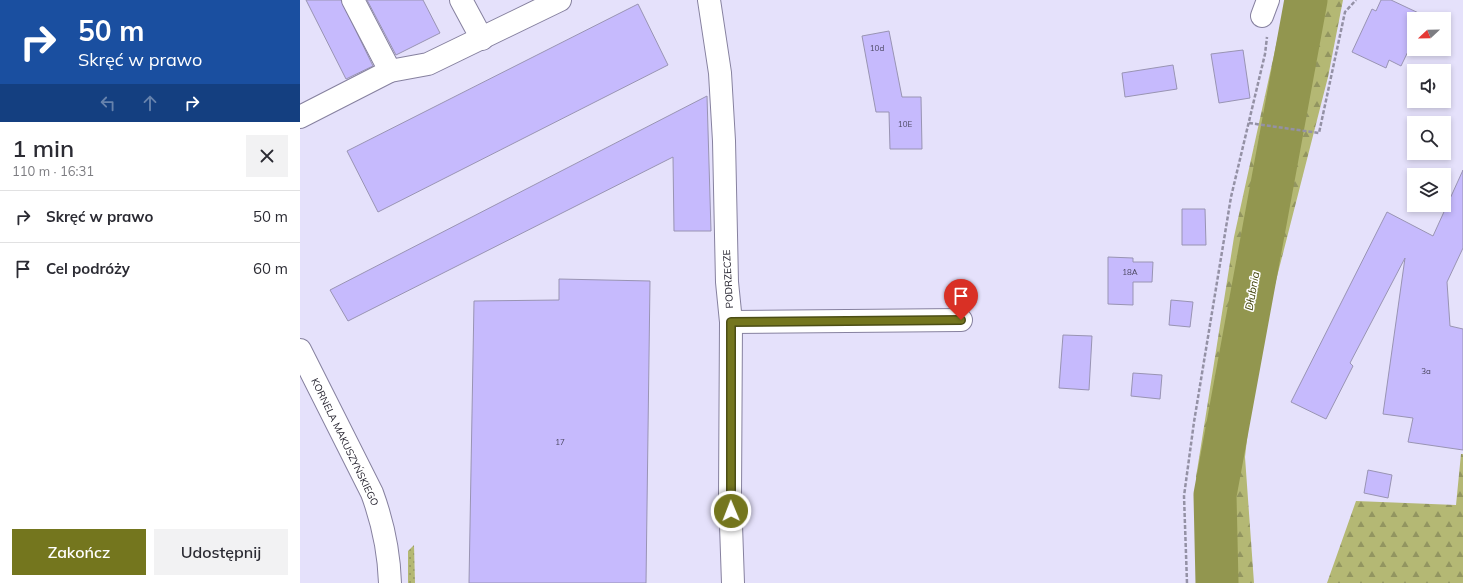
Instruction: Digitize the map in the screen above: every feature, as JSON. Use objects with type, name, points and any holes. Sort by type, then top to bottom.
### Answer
[{"type":"street","points":[[353,0],[390,71]]},
{"type":"street","points":[[461,0],[482,39]]},
{"type":"street","points":[[300,118],[390,71],[428,64],[560,0]]},
{"type":"street","name":"PODRZECZE","points":[[709,0],[720,73],[724,141],[727,282],[731,322],[730,496],[733,583]]},
{"type":"street","points":[[731,322],[961,320]]},
{"type":"street","name":"KORNELA MAKUSZYŃSKIEGO","points":[[300,350],[372,493],[385,535],[390,583]]},
{"type":"path","points":[[1249,124],[1319,133],[1345,12],[1356,0]]},
{"type":"path","points":[[1187,583],[1185,488],[1231,197],[1265,54],[1268,34],[1265,8]]},
{"type":"green space","points":[[1286,0],[1343,0],[1328,77],[1256,359],[1245,457],[1254,583],[1198,583],[1196,477],[1234,237]]},
{"type":"green space","points":[[1461,454],[1463,454],[1463,583],[1327,583],[1356,501],[1456,505]]},
{"type":"green space","points":[[414,545],[415,583],[408,583],[408,551]]},
{"type":"building","points":[[306,0],[341,0],[373,66],[346,79]]},
{"type":"building","points":[[367,0],[423,0],[440,33],[396,55]]},
{"type":"building","points":[[1381,0],[1391,0],[1416,12],[1407,12],[1407,54],[1401,66],[1389,60],[1386,68],[1352,52],[1372,9],[1376,11]]},
{"type":"building","points":[[638,4],[668,65],[378,212],[347,151]]},
{"type":"building","points":[[889,31],[902,97],[921,97],[922,149],[890,149],[889,112],[876,112],[862,36]]},
{"type":"building","points":[[1243,50],[1250,98],[1219,103],[1211,54]]},
{"type":"building","points":[[1173,65],[1177,89],[1125,97],[1122,73]]},
{"type":"building","points":[[707,96],[711,231],[674,231],[673,157],[348,321],[330,290]]},
{"type":"building","points":[[1463,170],[1463,248],[1447,282],[1450,326],[1463,329],[1463,450],[1408,442],[1413,418],[1383,414],[1405,258],[1350,363],[1353,366],[1326,419],[1291,402],[1387,212],[1433,236],[1444,212],[1451,212],[1451,196]]},
{"type":"building","points":[[1182,209],[1205,209],[1206,245],[1182,245]]},
{"type":"building","points":[[1108,257],[1133,258],[1133,262],[1153,262],[1152,282],[1133,282],[1133,305],[1108,304]]},
{"type":"building","points":[[559,279],[650,281],[646,583],[469,583],[474,301],[559,300]]},
{"type":"building","points":[[1171,300],[1193,302],[1190,327],[1169,325]]},
{"type":"building","points":[[1063,335],[1092,336],[1089,390],[1059,388]]},
{"type":"building","points":[[1133,373],[1162,375],[1160,399],[1131,396]]},
{"type":"building","points":[[1368,470],[1392,475],[1388,498],[1364,493]]},
{"type":"waterway","name":"Dłubnia","points":[[1217,583],[1215,495],[1306,0]]},
{"type":"route","points":[[731,511],[731,322],[961,320]]}]
